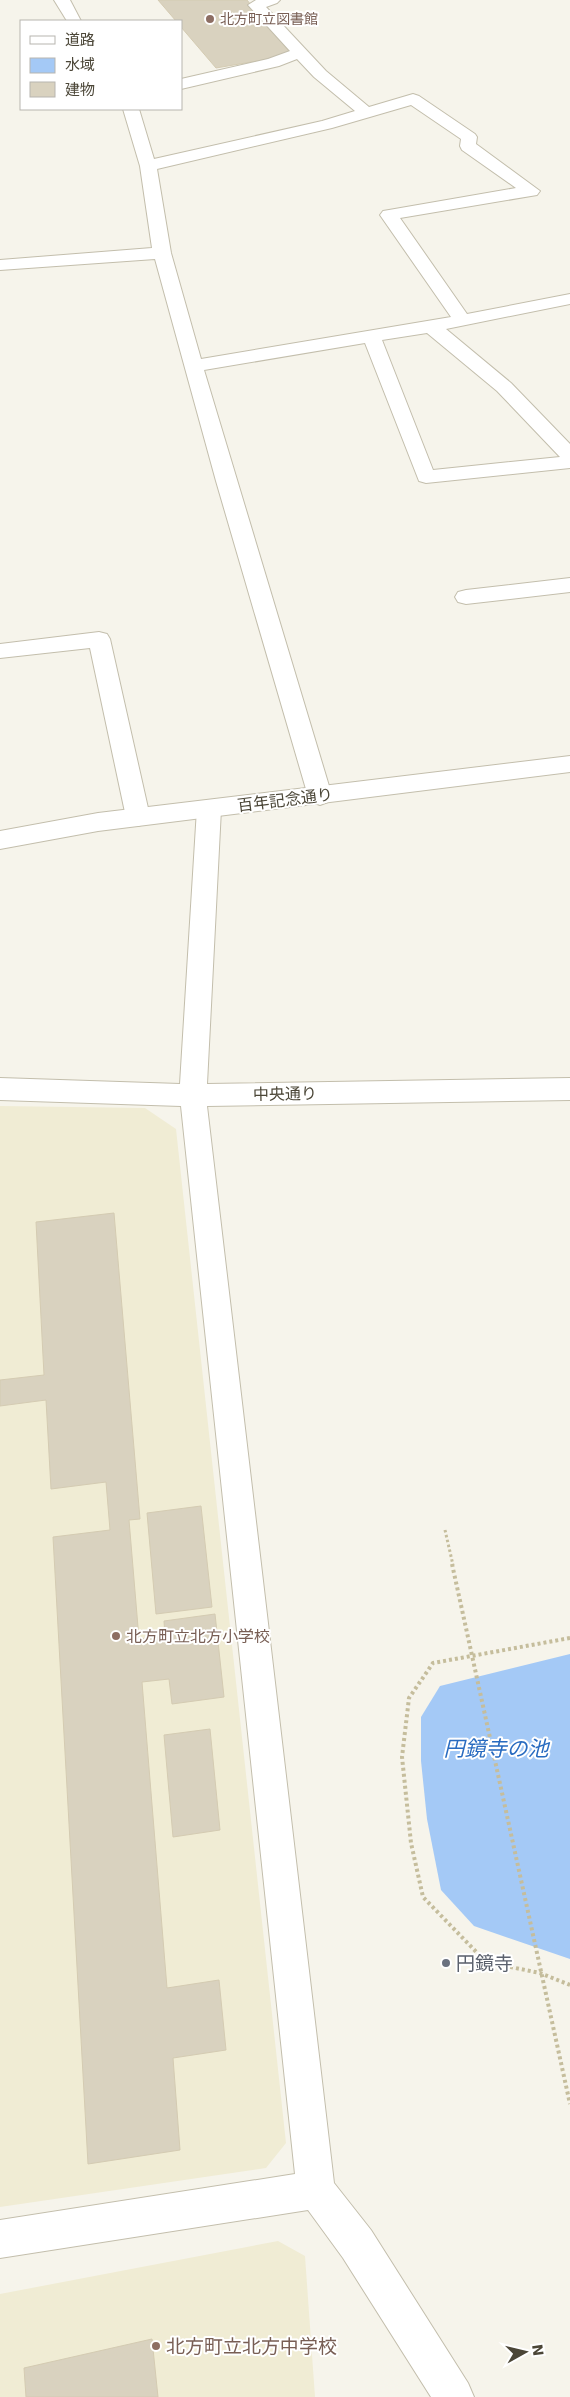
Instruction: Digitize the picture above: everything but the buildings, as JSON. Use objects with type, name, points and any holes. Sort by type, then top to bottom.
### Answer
[{"type":"street","points":[[62,0],[73,20]]},
{"type":"street","points":[[272,0],[256,5],[320,74],[368,113]]},
{"type":"street","points":[[182,84],[273,63],[300,52]]},
{"type":"street","points":[[148,166],[326,125],[412,99],[469,137],[468,146],[531,191],[389,215],[464,321]]},
{"type":"street","points":[[131,110],[148,166],[162,253],[226,482],[320,796]]},
{"type":"street","points":[[0,265],[162,253]]},
{"type":"street","points":[[195,366],[432,327],[570,299]]},
{"type":"street","points":[[432,327],[504,386],[570,456]]},
{"type":"street","points":[[372,337],[426,477],[570,462]]},
{"type":"street","points":[[466,597],[570,585]]},
{"type":"street","points":[[0,651],[99,639],[138,817]]},
{"type":"street","name":"百年記念通り","points":[[0,840],[98,822],[570,764]]},
{"type":"street","points":[[209,809],[193,1095],[316,2190],[357,2244],[454,2397]]},
{"type":"street","name":"中央通り","points":[[0,1089],[193,1095],[570,1089]]},
{"type":"street","points":[[0,2239],[316,2190]]},
{"type":"path","points":[[444,1530],[570,2104]]},
{"type":"path","points":[[570,1638],[433,1663],[409,1698],[402,1757],[411,1843],[423,1897],[486,1962],[540,1973],[570,1985]]},
{"type":"shaded area","name":"北方町立北方小学校","points":[[0,1106],[145,1108],[176,1129],[286,2143],[266,2168],[0,2207]]},
{"type":"shaded area","name":"北方町立北方中学校","points":[[278,2241],[305,2256],[315,2397],[0,2397],[0,2294]]},
{"type":"water","name":"円鏡寺の池","points":[[570,1654],[570,1959],[474,1926],[441,1890],[427,1819],[421,1761],[421,1717],[440,1686]]},
{"type":"place","name":"北方町立図書館","points":[[210,19]]},
{"type":"place","name":"北方町立北方小学校","points":[[116,1636]]},
{"type":"place","name":"円鏡寺","points":[[446,1963]]},
{"type":"place","name":"北方町立北方中学校","points":[[156,2346]]}]
